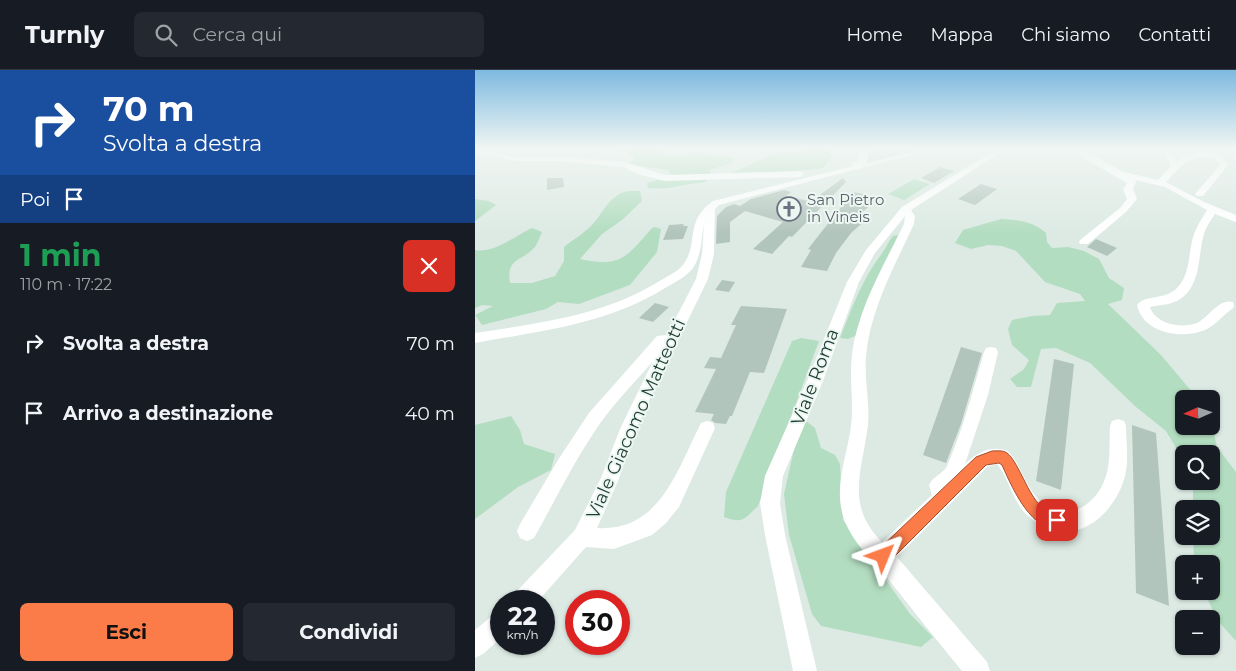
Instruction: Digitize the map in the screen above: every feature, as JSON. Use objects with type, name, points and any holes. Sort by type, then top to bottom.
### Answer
[{"type":"street","points":[[661,177],[701,177]]},
{"type":"street","points":[[475,338],[602,314],[626,306],[653,292],[688,266],[695,251],[700,218],[710,206],[725,200],[815,177]]},
{"type":"street","name":"Viale Roma","points":[[805,671],[770,504],[774,476],[815,381],[853,282],[870,252],[905,209],[957,177]]},
{"type":"street","points":[[1084,242],[1132,200],[1128,189],[1132,182],[1125,177]]},
{"type":"street","points":[[1136,177],[1161,182],[1212,210],[1236,219]]},
{"type":"street","points":[[1161,182],[1166,177]]},
{"type":"street","points":[[1200,194],[1215,177]]},
{"type":"street","name":"Viale Giacomo Matteotti","points":[[533,590],[582,538],[609,481],[628,429],[702,280],[706,267],[710,206]]},
{"type":"street","points":[[905,209],[909,213],[909,224],[868,321],[860,348],[858,368],[860,417],[848,478],[848,500],[861,533],[883,556],[979,671]]},
{"type":"street","points":[[1212,210],[1199,233],[1192,277],[1177,295],[1171,299],[1143,305],[1148,317],[1170,329],[1189,329],[1200,326],[1228,305]]},
{"type":"street","points":[[527,531],[581,439],[605,404],[625,381],[652,356],[663,337],[679,324]]},
{"type":"street","points":[[943,498],[938,485],[953,474],[980,395],[991,352]]},
{"type":"street","points":[[883,556],[981,461],[992,456],[1002,457],[1007,461],[1020,490],[1034,509],[1047,518],[1068,523],[1085,519],[1105,500],[1116,475],[1118,426]]},
{"type":"street","points":[[582,538],[614,540],[645,528],[659,516],[672,501],[707,428]]},
{"type":"street","points":[[475,646],[490,633]]},
{"type":"green space","points":[[708,179],[705,182],[663,188],[648,188],[647,183],[657,180]]},
{"type":"green space","points":[[914,179],[930,184],[904,200],[888,194]]},
{"type":"green space","points":[[640,191],[642,201],[622,220],[602,234],[580,259],[605,262],[614,261],[629,253],[652,228],[661,229],[657,252],[630,285],[579,304],[558,302],[546,309],[482,325],[475,315],[493,306],[482,305],[475,308],[475,250],[497,247],[532,228],[542,232],[538,242],[530,252],[513,264],[509,275],[510,283],[532,283],[555,276],[564,261],[564,247],[592,225],[611,200],[621,193]]},
{"type":"green space","points":[[475,199],[489,201],[496,205],[475,221]]},
{"type":"green space","points":[[1001,219],[1019,221],[1036,226],[1046,233],[1047,242],[1052,248],[1068,247],[1084,251],[1099,259],[1109,278],[1124,288],[1122,300],[1108,304],[1161,355],[1190,390],[1175,390],[1175,435],[1214,435],[1217,445],[1175,446],[1166,431],[1136,407],[1090,363],[1056,348],[1041,349],[1031,387],[1017,387],[1010,379],[1024,369],[1029,360],[1012,345],[1008,329],[1012,320],[1050,315],[1057,303],[1085,301],[1080,294],[1045,282],[1016,251],[1002,246],[988,245],[971,249],[955,243],[963,230]]},
{"type":"green space","points":[[898,235],[857,335],[848,339],[840,338],[867,276],[891,238]]},
{"type":"green space","points":[[801,338],[819,341],[758,506],[740,520],[724,517],[726,492],[792,341]]},
{"type":"green space","points":[[511,416],[520,430],[524,444],[555,454],[551,470],[518,487],[475,519],[475,425]]},
{"type":"green space","points":[[806,421],[815,428],[821,448],[835,455],[840,464],[843,520],[910,614],[933,637],[921,647],[821,626],[812,614],[789,535],[784,494],[799,427]]},
{"type":"green space","points":[[1220,451],[1236,472],[1236,641],[1220,623],[1220,610],[1213,610],[1208,600],[1220,600],[1220,555],[1194,555],[1193,545],[1220,545],[1220,500],[1193,500],[1193,490],[1220,490]]},
{"type":"building","points":[[923,177],[944,177],[934,183],[921,178]]},
{"type":"building","points":[[547,178],[563,178],[564,187],[547,190]]},
{"type":"building","points":[[843,178],[846,182],[792,237],[789,236],[772,254],[753,249],[783,222],[745,211],[730,222],[730,242],[716,244],[717,216],[726,207],[734,204],[740,206],[751,199],[784,190],[791,192],[786,196],[813,202]]},
{"type":"building","points":[[981,184],[997,189],[975,205],[958,199]]},
{"type":"building","points":[[853,192],[880,197],[859,215],[868,218],[851,233],[836,253],[827,271],[801,267],[811,250],[808,249]]},
{"type":"building","points":[[684,224],[683,226],[688,226],[683,239],[663,240],[669,225]]},
{"type":"building","points":[[1096,239],[1117,248],[1107,256],[1087,247]]},
{"type":"building","points":[[722,280],[735,282],[729,292],[715,290]]},
{"type":"building","points":[[655,303],[669,307],[653,322],[639,318]]},
{"type":"building","points":[[741,306],[787,309],[764,373],[750,372],[732,416],[730,416],[726,424],[715,423],[711,420],[714,414],[695,412],[716,369],[704,368],[710,357],[721,358],[736,325],[731,325]]},
{"type":"building","points":[[961,347],[982,353],[961,424],[946,463],[923,455]]},
{"type":"building","points":[[1054,359],[1074,364],[1061,490],[1036,481]]},
{"type":"building","points":[[1132,425],[1156,433],[1169,606],[1136,593]]},
{"type":"place","name":"San Pietro in Vineis","points":[[789,209]]},
{"type":"route","points":[[883,556],[981,461],[992,456],[1002,457],[1007,461],[1020,490],[1034,509],[1047,518],[1057,520]]}]
